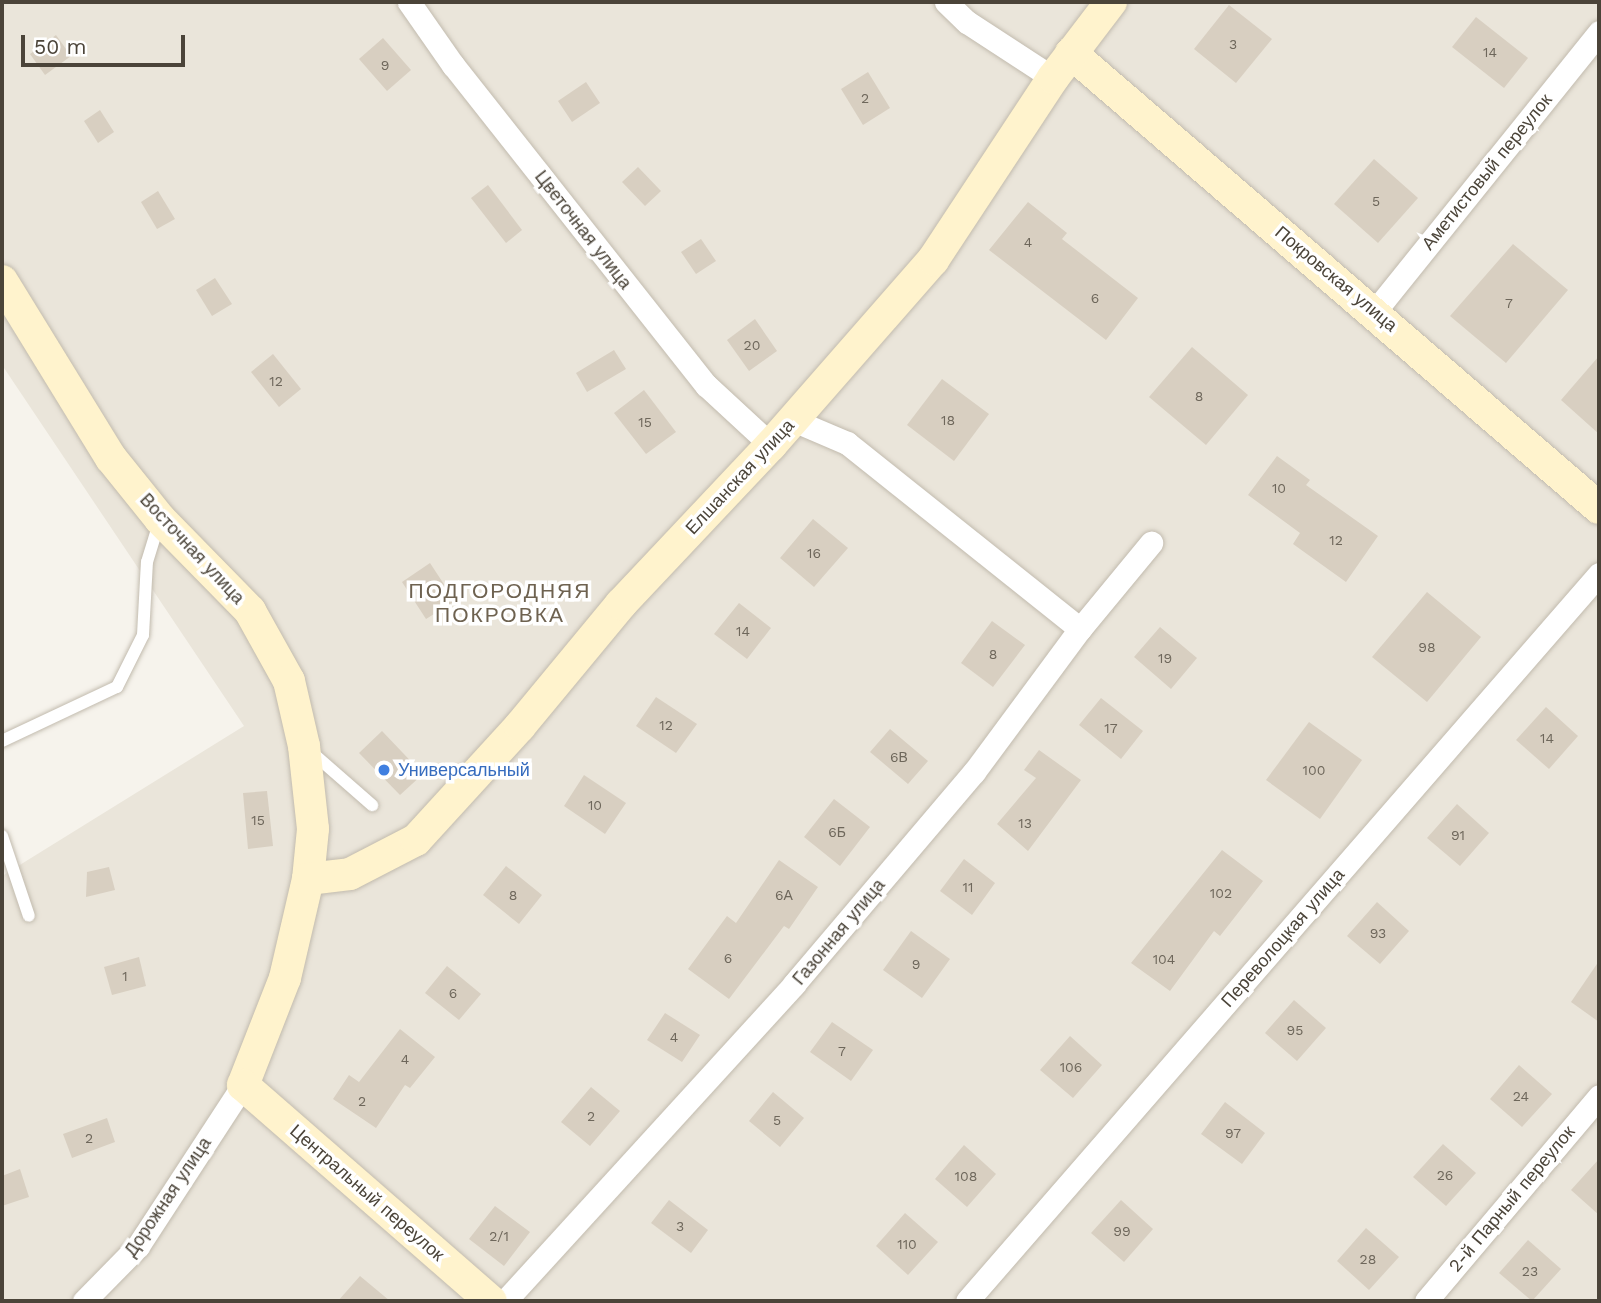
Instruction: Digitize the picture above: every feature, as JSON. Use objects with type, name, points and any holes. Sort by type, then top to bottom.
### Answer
[{"type":"street","name":"Цветочная улица","points":[[409,2],[453,65],[706,386],[771,445]]},
{"type":"street","name":"Покровская улица","points":[[946,2],[967,23],[1062,65],[1375,311],[1599,508]]},
{"type":"street","name":"Елшанская улица","points":[[308,878],[350,874],[416,840],[520,726],[621,604],[771,445],[933,260],[1062,65],[1111,2]]},
{"type":"street","name":"Аметистовый переулок","points":[[1375,311],[1599,32]]},
{"type":"street","name":"Восточная улица","points":[[2,281],[111,458],[160,519],[250,611],[289,681],[304,746],[313,829],[308,878],[285,978],[243,1084]]},
{"type":"street","points":[[793,420],[847,443],[1080,629]]},
{"type":"street","name":"Газонная улица","points":[[505,1301],[794,984],[974,772],[1080,629],[1151,543]]},
{"type":"street","name":"Переволоцкая улица","points":[[967,1301],[1599,574]]},
{"type":"street","name":"Дорожная улица","points":[[84,1301],[138,1246],[243,1084]]},
{"type":"street","name":"Центральный переулок","points":[[243,1084],[491,1301]]},
{"type":"street","name":"2-й Парный переулок","points":[[1426,1301],[1599,1096]]},
{"type":"lane","points":[[2,741],[117,687],[143,635],[147,562],[160,519]]},
{"type":"lane","points":[[304,746],[372,805]]},
{"type":"lane","points":[[2,836],[29,916]]},
{"type":"shaded area","points":[[2,2],[1599,2],[1599,1301],[2,1301],[2,876],[244,726],[2,365]]},
{"type":"building","points":[[1229,5],[1272,39],[1236,83],[1194,49]]},
{"type":"building","points":[[1476,17],[1528,58],[1504,88],[1452,47]]},
{"type":"building","points":[[56,35],[71,56],[45,75],[30,54]]},
{"type":"building","points":[[383,38],[411,70],[387,91],[359,59]]},
{"type":"building","points":[[868,72],[890,108],[863,125],[841,89]]},
{"type":"building","points":[[586,82],[600,103],[572,122],[558,101]]},
{"type":"building","points":[[100,110],[114,132],[98,143],[84,121]]},
{"type":"building","points":[[1374,159],[1418,198],[1378,243],[1334,204]]},
{"type":"building","points":[[638,167],[661,191],[645,206],[622,182]]},
{"type":"building","points":[[488,185],[522,230],[506,243],[471,198]]},
{"type":"building","points":[[158,191],[175,219],[157,229],[141,202]]},
{"type":"building","points":[[1028,202],[1067,233],[1062,239],[1138,298],[1106,340],[989,250]]},
{"type":"building","points":[[701,239],[716,261],[696,274],[681,252]]},
{"type":"building","points":[[1513,244],[1568,290],[1506,363],[1450,316]]},
{"type":"building","points":[[215,278],[232,304],[212,316],[196,290]]},
{"type":"building","points":[[755,319],[777,351],[749,371],[727,340]]},
{"type":"building","points":[[1192,347],[1248,395],[1206,445],[1149,397]]},
{"type":"building","points":[[614,350],[626,369],[587,392],[576,373]]},
{"type":"building","points":[[273,354],[301,389],[279,407],[251,372]]},
{"type":"building","points":[[1599,356],[1599,434],[1561,400]]},
{"type":"building","points":[[942,379],[989,414],[954,461],[907,425]]},
{"type":"building","points":[[644,390],[676,432],[646,454],[614,413]]},
{"type":"building","points":[[1277,456],[1310,480],[1306,485],[1378,536],[1346,582],[1293,544],[1300,533],[1248,495]]},
{"type":"building","points":[[813,519],[848,548],[814,587],[780,558]]},
{"type":"building","points":[[430,563],[455,601],[426,619],[402,582]]},
{"type":"building","points":[[1427,592],[1481,637],[1427,702],[1372,657]]},
{"type":"building","points":[[739,603],[771,628],[747,659],[714,634]]},
{"type":"building","points":[[992,621],[1025,645],[993,687],[961,663]]},
{"type":"building","points":[[1160,627],[1197,658],[1171,689],[1134,657]]},
{"type":"building","points":[[656,697],[697,724],[676,753],[636,726]]},
{"type":"building","points":[[1101,698],[1143,731],[1121,759],[1079,725]]},
{"type":"building","points":[[1546,707],[1578,736],[1549,769],[1516,740]]},
{"type":"building","points":[[1309,722],[1362,760],[1320,819],[1266,780]]},
{"type":"building","points":[[890,729],[928,761],[908,784],[870,752]]},
{"type":"building","points":[[382,731],[423,774],[400,795],[359,753]]},
{"type":"building","points":[[1039,750],[1081,780],[1028,851],[997,824],[1036,778],[1024,770]]},
{"type":"building","points":[[584,775],[626,803],[605,834],[564,806]]},
{"type":"building","points":[[267,791],[273,846],[248,849],[243,793]]},
{"type":"building","points":[[834,799],[870,827],[840,866],[804,837]]},
{"type":"building","points":[[1457,804],[1489,833],[1460,866],[1427,838]]},
{"type":"building","points":[[1222,850],[1263,881],[1220,936],[1214,931],[1170,991],[1131,963]]},
{"type":"building","points":[[964,859],[995,883],[972,915],[940,891]]},
{"type":"building","points":[[779,860],[818,887],[789,929],[784,926],[729,999],[688,969],[727,916],[736,923]]},
{"type":"building","points":[[506,866],[542,895],[519,924],[483,895]]},
{"type":"building","points":[[109,867],[115,890],[86,897],[87,872]]},
{"type":"building","points":[[1377,902],[1409,931],[1380,964],[1347,936]]},
{"type":"building","points":[[911,931],[950,959],[922,998],[883,970]]},
{"type":"building","points":[[139,957],[146,986],[112,995],[104,967]]},
{"type":"building","points":[[1599,961],[1599,1022],[1571,1002]]},
{"type":"building","points":[[447,966],[481,994],[459,1020],[425,993]]},
{"type":"building","points":[[1294,1000],[1326,1028],[1297,1061],[1265,1033]]},
{"type":"building","points":[[665,1013],[700,1035],[682,1062],[647,1040]]},
{"type":"building","points":[[832,1022],[873,1050],[851,1081],[810,1052]]},
{"type":"building","points":[[400,1029],[435,1057],[410,1088],[405,1085],[376,1128],[333,1099],[349,1075],[359,1082]]},
{"type":"building","points":[[1070,1036],[1102,1065],[1073,1098],[1040,1070]]},
{"type":"building","points":[[1519,1065],[1552,1094],[1522,1127],[1490,1099]]},
{"type":"building","points":[[591,1087],[620,1111],[590,1146],[561,1122]]},
{"type":"building","points":[[773,1092],[804,1118],[780,1147],[749,1121]]},
{"type":"building","points":[[1225,1102],[1265,1133],[1242,1164],[1201,1134]]},
{"type":"building","points":[[107,1118],[115,1142],[72,1158],[63,1134]]},
{"type":"building","points":[[1443,1144],[1476,1173],[1446,1206],[1413,1177]]},
{"type":"building","points":[[964,1145],[996,1174],[967,1207],[935,1179]]},
{"type":"building","points":[[1599,1159],[1599,1215],[1571,1190]]},
{"type":"building","points":[[20,1169],[29,1197],[2,1206],[2,1176]]},
{"type":"building","points":[[669,1200],[708,1230],[691,1253],[651,1223]]},
{"type":"building","points":[[1121,1200],[1153,1229],[1124,1262],[1091,1233]]},
{"type":"building","points":[[495,1206],[530,1232],[504,1266],[469,1239]]},
{"type":"building","points":[[905,1213],[938,1242],[908,1275],[876,1246]]},
{"type":"building","points":[[1366,1228],[1399,1257],[1369,1290],[1337,1261]]},
{"type":"building","points":[[1528,1240],[1561,1269],[1532,1301],[1499,1273]]},
{"type":"building","points":[[360,1276],[390,1301],[338,1301]]},
{"type":"place","name":"Универсальный","points":[[384,770]]},
{"type":"district","name":"ПОДГОРОДНЯЯ ПОКРОВКА","points":[[500,603]]}]
